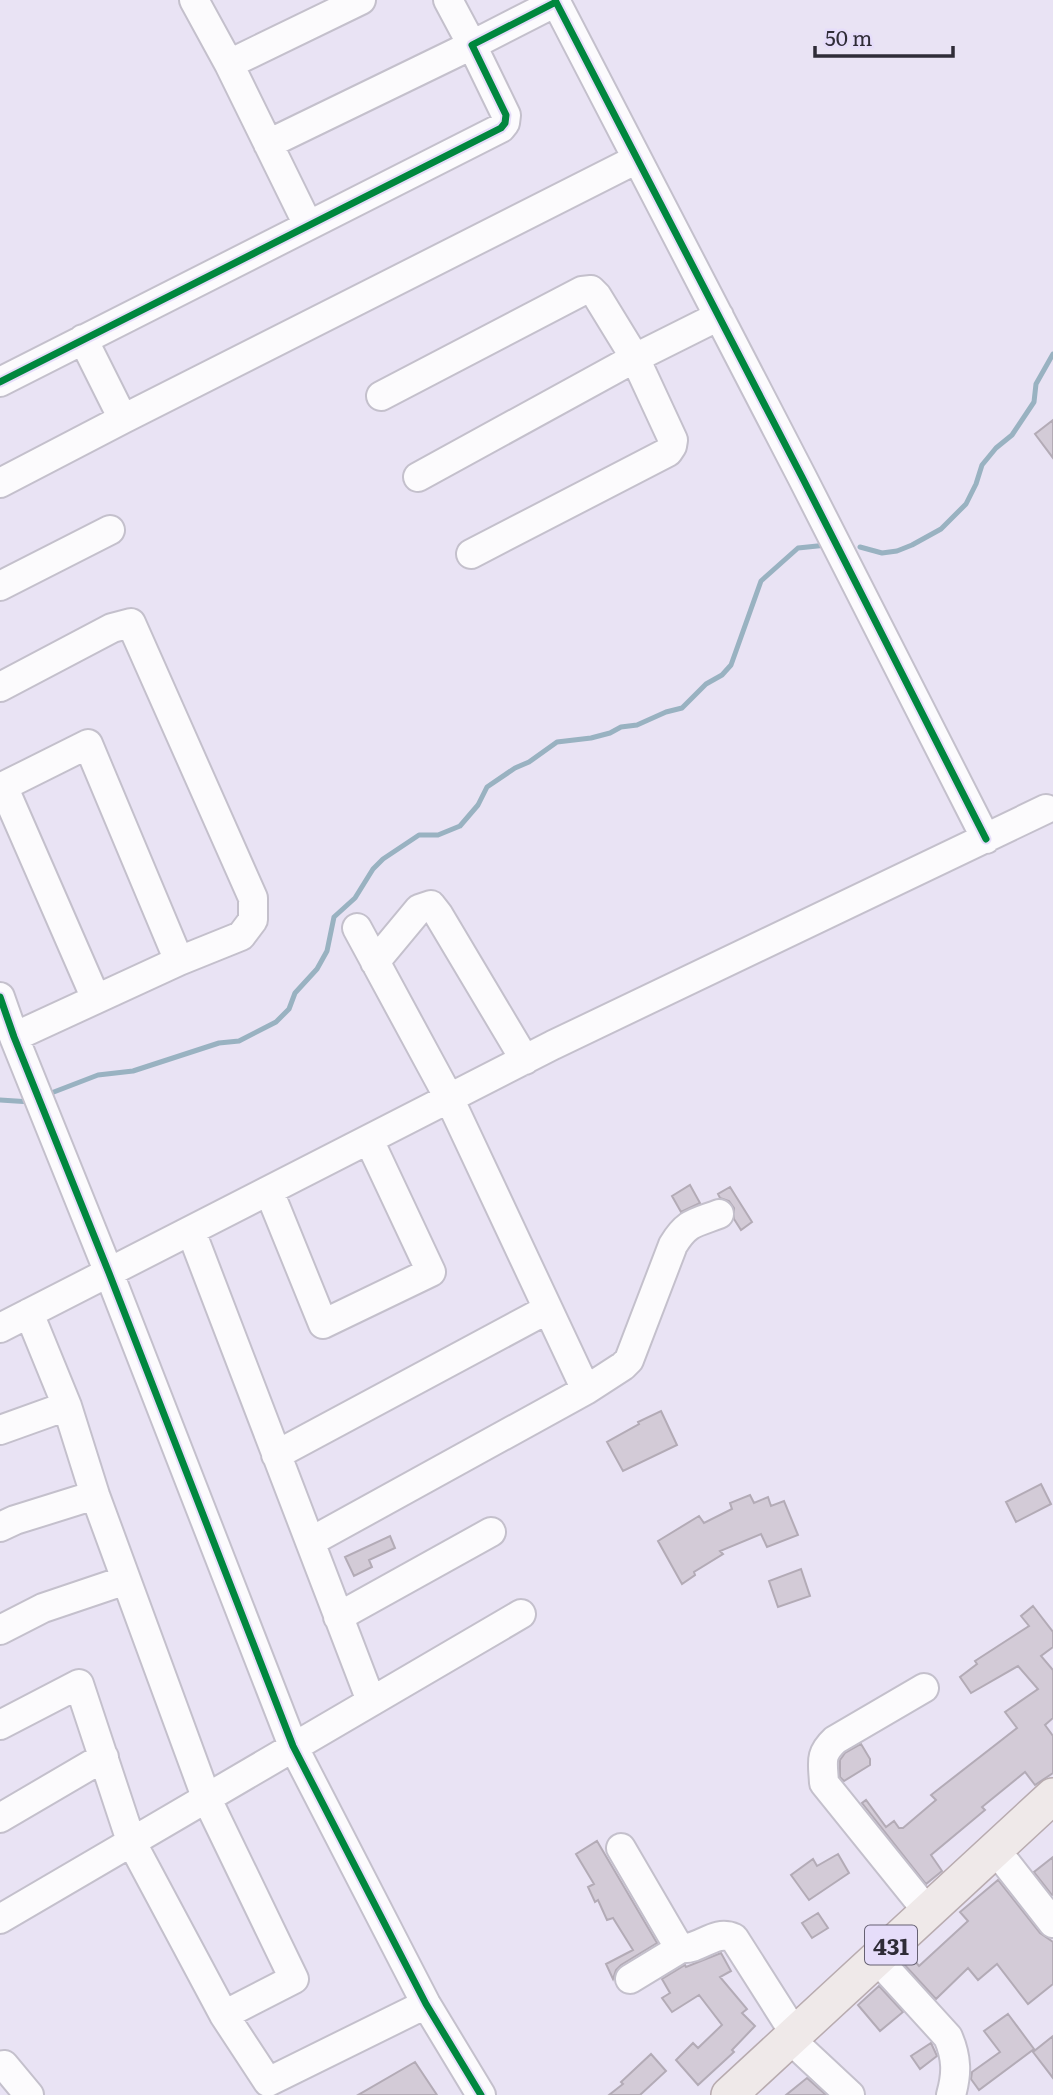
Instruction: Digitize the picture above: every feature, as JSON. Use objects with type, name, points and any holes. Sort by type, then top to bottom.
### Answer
[{"type":"main road","name":"431","points":[[729,2095],[1053,1796]]},
{"type":"street","points":[[194,0],[229,64],[308,225]]},
{"type":"street","points":[[229,64],[361,0]]},
{"type":"street","points":[[0,382],[501,128],[506,115],[448,0]]},
{"type":"street","points":[[268,144],[556,1],[986,839]]},
{"type":"street","points":[[0,483],[637,159]]},
{"type":"street","points":[[380,396],[582,291],[591,290],[597,296],[635,358],[674,440],[668,452],[471,554]]},
{"type":"street","points":[[418,477],[635,358],[719,316]]},
{"type":"street","points":[[83,339],[123,419]]},
{"type":"street","points":[[0,586],[110,530]]},
{"type":"street","points":[[0,687],[112,628],[131,623],[253,898],[253,920],[241,936],[179,961],[14,1037]]},
{"type":"street","points":[[96,999],[2,787],[88,744],[179,961]]},
{"type":"street","points":[[0,1328],[524,1060],[1046,809]]},
{"type":"street","points":[[375,962],[419,909],[430,905],[438,914],[524,1060]]},
{"type":"street","points":[[357,928],[449,1098],[586,1390]]},
{"type":"street","points":[[0,997],[293,1746],[426,2004],[481,2095]]},
{"type":"street","points":[[269,1191],[323,1324],[431,1272],[369,1140]]},
{"type":"street","points":[[310,1542],[586,1390],[624,1366],[629,1360],[673,1245],[681,1231],[719,1214]]},
{"type":"street","points":[[191,1231],[371,1701]]},
{"type":"street","points":[[276,1455],[548,1309]]},
{"type":"street","points":[[29,1314],[67,1406],[95,1495],[206,1797],[294,1979],[224,2015]]},
{"type":"street","points":[[0,1430],[67,1406]]},
{"type":"street","points":[[0,1527],[95,1495]]},
{"type":"street","points":[[338,1617],[491,1532]]},
{"type":"street","points":[[0,1630],[43,1608],[126,1580]]},
{"type":"street","points":[[0,1919],[521,1614]]},
{"type":"street","points":[[0,1725],[79,1684],[131,1841],[265,2089],[426,2004]]},
{"type":"street","points":[[924,1688],[835,1740],[825,1749],[823,1762],[824,1783],[928,1912]]},
{"type":"street","points":[[0,1818],[103,1757]]},
{"type":"street","points":[[621,1848],[681,1948]]},
{"type":"street","points":[[995,1849],[1053,1923]]},
{"type":"street","points":[[630,1979],[681,1948],[691,1949],[725,1934],[734,1938],[793,2037],[850,2095]]},
{"type":"street","points":[[877,1959],[948,2037],[954,2051],[957,2074],[951,2095]]},
{"type":"street","points":[[4,2065],[29,2095]]},
{"type":"building","points":[[1053,420],[1053,458],[1035,434]]},
{"type":"building","points":[[690,1185],[700,1203],[681,1212],[672,1196]]},
{"type":"building","points":[[730,1187],[752,1222],[741,1230],[734,1219],[734,1208],[718,1194]]},
{"type":"building","points":[[661,1411],[677,1445],[623,1471],[607,1442]]},
{"type":"building","points":[[1041,1484],[1051,1504],[1016,1522],[1006,1502]]},
{"type":"building","points":[[750,1495],[754,1503],[768,1497],[771,1506],[784,1501],[798,1535],[767,1547],[761,1534],[720,1551],[723,1554],[694,1572],[695,1575],[682,1584],[658,1541],[699,1516],[704,1523],[732,1509],[730,1503]]},
{"type":"building","points":[[390,1536],[395,1548],[369,1560],[372,1567],[354,1576],[345,1557]]},
{"type":"building","points":[[801,1569],[810,1596],[778,1607],[769,1581]]},
{"type":"building","points":[[1033,1606],[1053,1632],[1053,1647],[1041,1656],[1053,1670],[1053,1718],[1045,1725],[1053,1736],[1053,1773],[1035,1785],[1025,1772],[982,1807],[985,1810],[931,1855],[942,1871],[926,1884],[862,1803],[866,1800],[886,1827],[894,1821],[899,1828],[903,1828],[936,1800],[931,1795],[1017,1728],[1005,1712],[1038,1689],[1018,1666],[971,1693],[960,1677],[977,1664],[975,1661],[1029,1626],[1021,1616]]},
{"type":"building","points":[[861,1744],[870,1759],[870,1765],[844,1781],[840,1777],[840,1760],[845,1753]]},
{"type":"building","points":[[597,1841],[657,1943],[621,1965],[613,1979],[606,1964],[633,1950],[613,1918],[607,1920],[598,1900],[595,1902],[588,1887],[594,1884],[576,1854]]},
{"type":"building","points":[[838,1854],[849,1873],[809,1900],[791,1875],[813,1859],[817,1866]]},
{"type":"building","points":[[1053,1857],[1053,1894],[1052,1895],[1034,1872]]},
{"type":"building","points":[[998,1880],[1040,1933],[1053,1942],[1053,1984],[1028,2004],[997,1964],[978,1980],[968,1968],[936,1999],[902,1962],[910,1955],[919,1966],[968,1921],[960,1912]]},
{"type":"building","points":[[818,1913],[828,1928],[812,1938],[802,1923]]},
{"type":"building","points":[[721,1953],[731,1971],[720,1977],[747,2009],[742,2013],[755,2026],[732,2050],[734,2052],[698,2085],[676,2060],[693,2043],[698,2048],[722,2025],[699,1995],[672,2012],[662,1998],[670,1993],[662,1979],[685,1965],[686,1967]]},
{"type":"building","points":[[879,1986],[903,2012],[880,2031],[858,2005]]},
{"type":"building","points":[[1008,2014],[1034,2049],[979,2090],[971,2079],[972,2072],[1000,2052],[984,2031]]},
{"type":"building","points":[[1053,2036],[1053,2078],[1033,2052]]},
{"type":"building","points":[[931,2043],[937,2056],[920,2069],[911,2056]]},
{"type":"building","points":[[651,2054],[666,2071],[640,2095],[609,2095],[623,2084],[621,2082]]},
{"type":"building","points":[[415,2062],[437,2095],[358,2095]]},
{"type":"building","points":[[807,2078],[826,2095],[786,2095]]},
{"type":"waterway","points":[[860,547],[882,553],[897,551],[941,529],[966,504],[982,465],[996,448],[1012,435],[1034,402],[1036,384],[1053,354]]},
{"type":"waterway","points":[[46,1095],[98,1075],[133,1071],[219,1043],[239,1041],[276,1022],[289,1009],[295,993],[317,969],[327,951],[334,917],[355,898],[373,869],[383,859],[419,835],[438,835],[460,826],[478,805],[487,787],[557,742],[610,733],[682,708],[706,684],[722,675],[731,665],[761,581],[798,548],[827,545]]},
{"type":"waterway","points":[[0,1100],[31,1102]]},
{"type":"cycle path","points":[[0,382],[501,128],[506,115],[472,45],[556,2],[986,839]]},
{"type":"cycle path","points":[[0,997],[293,1746],[426,2004],[481,2095]]}]
